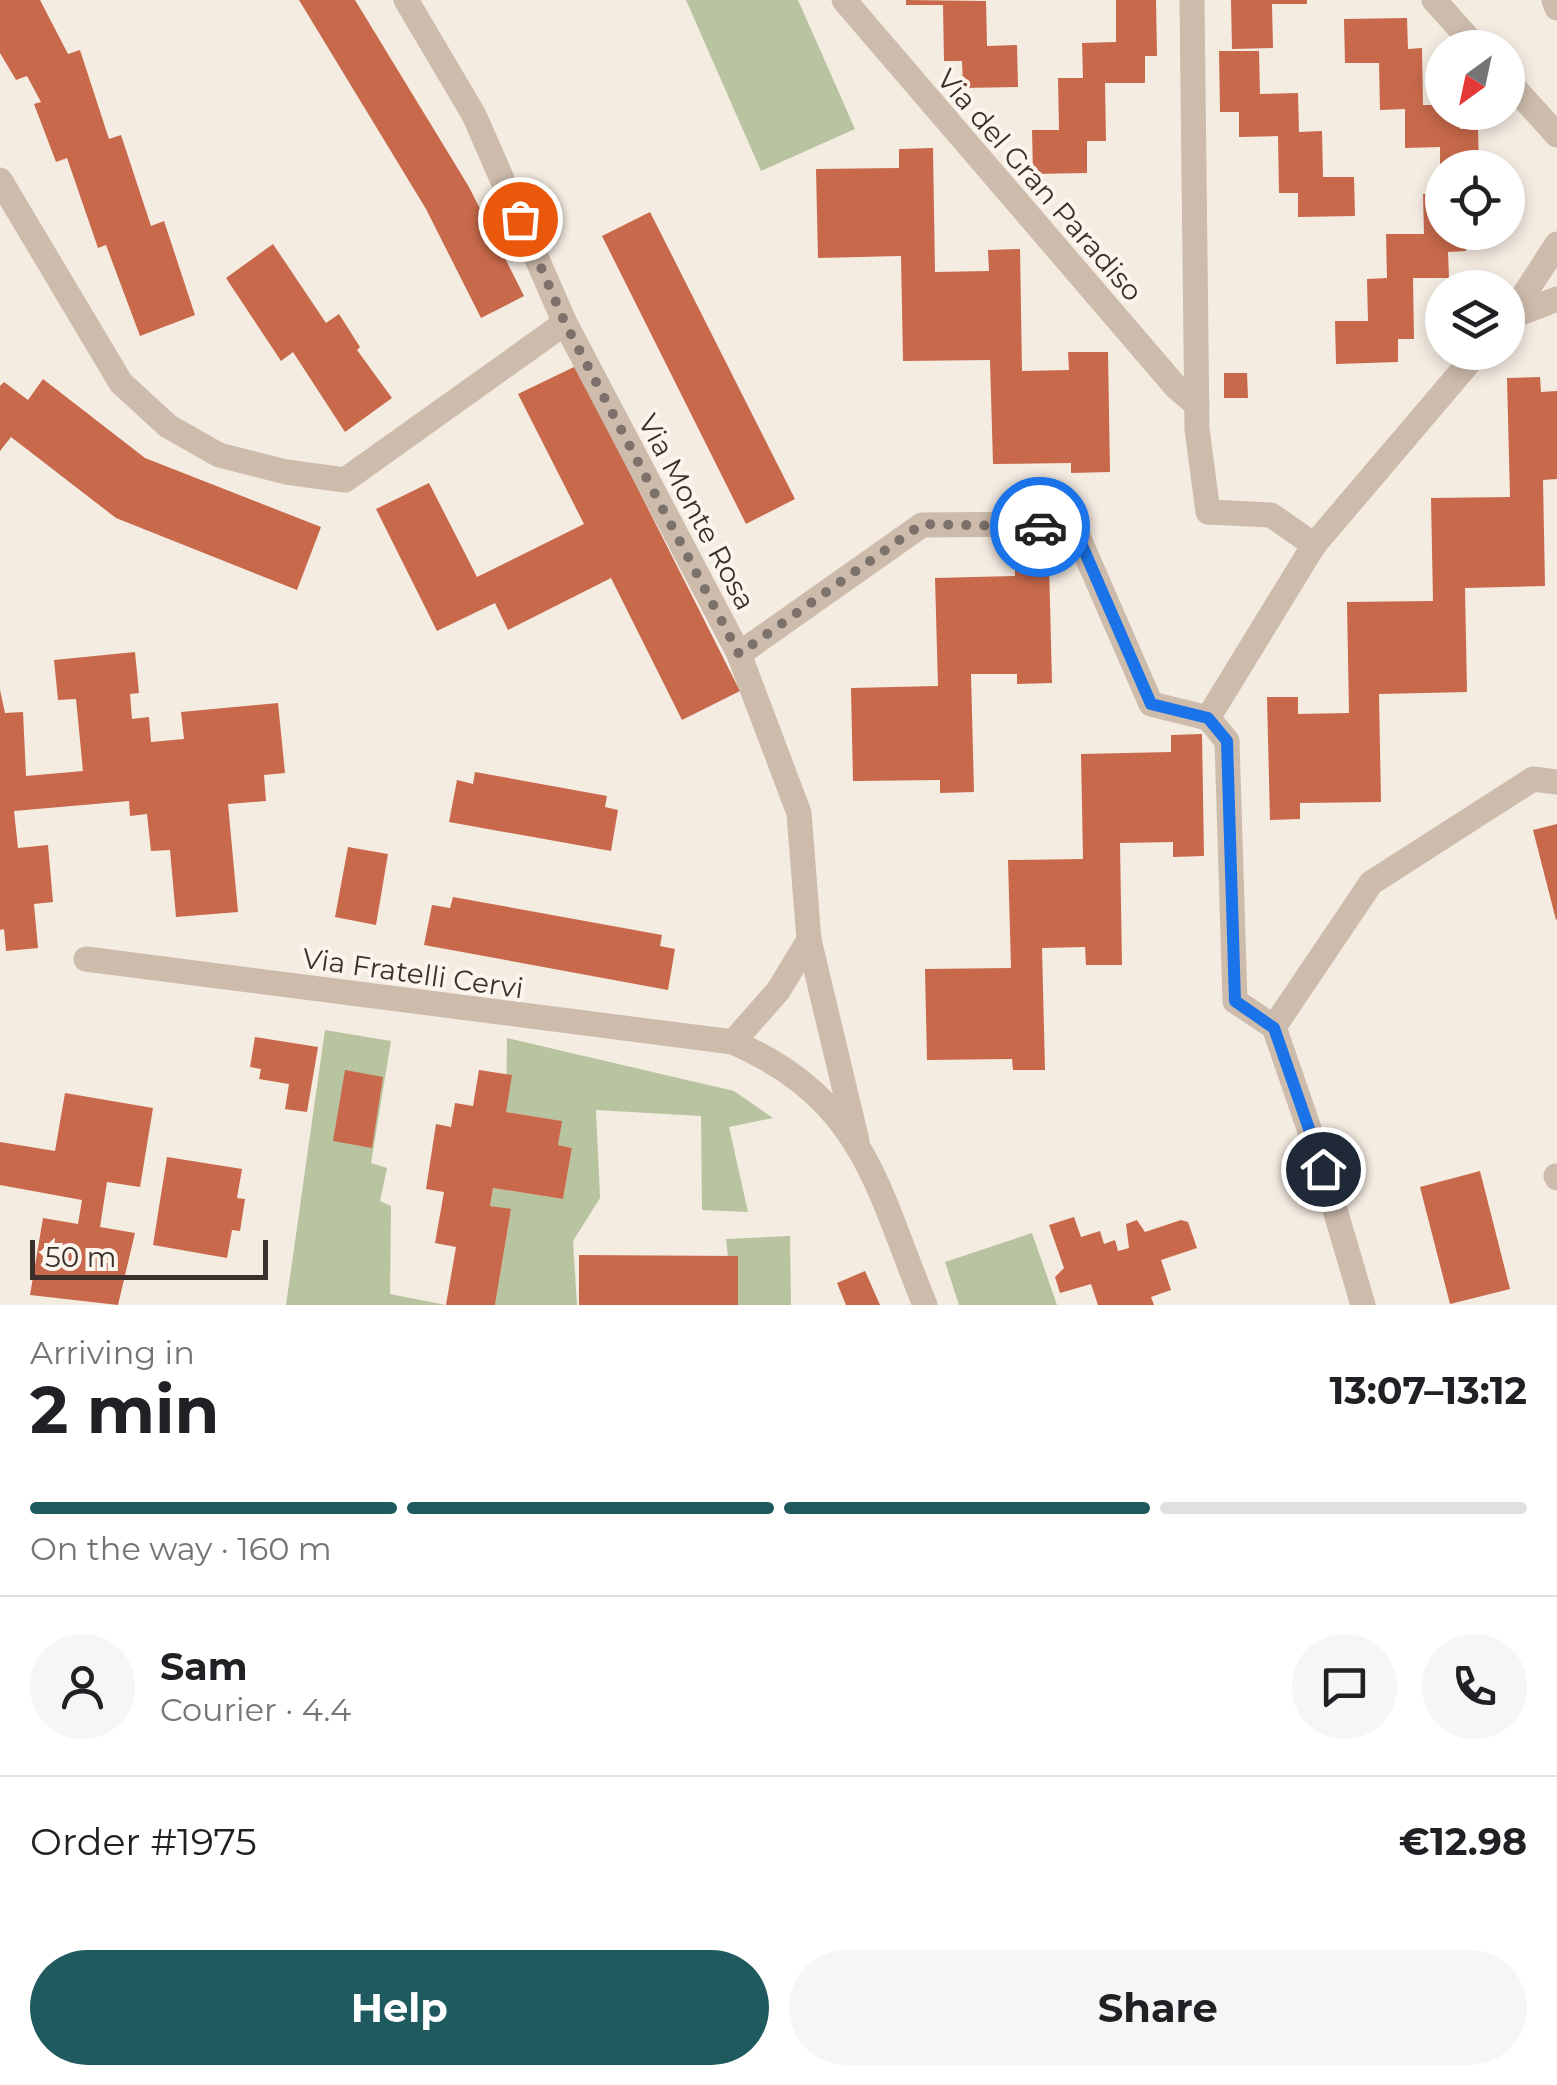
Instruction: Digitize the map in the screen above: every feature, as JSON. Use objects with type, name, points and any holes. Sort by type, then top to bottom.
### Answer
[{"type":"street","name":"Via Monte Rosa","points":[[406,0],[474,115],[565,323],[739,654],[799,813],[809,940],[857,1141]]},
{"type":"street","name":"Via del Gran Paradiso","points":[[844,0],[1176,387],[1197,405]]},
{"type":"street","points":[[1192,0],[1197,405],[1208,512],[1270,514],[1314,546]]},
{"type":"street","points":[[1434,0],[1461,30]]},
{"type":"street","points":[[1554,0],[1557,8]]},
{"type":"street","points":[[1525,100],[1557,135]]},
{"type":"street","points":[[0,180],[120,383],[168,426],[220,455],[286,472],[345,480],[565,323]]},
{"type":"street","points":[[1525,292],[1557,244]]},
{"type":"street","points":[[1525,310],[1557,299]]},
{"type":"street","points":[[1208,718],[1314,546],[1463,370]]},
{"type":"street","points":[[739,654],[922,524],[1033,524],[1080,541],[1151,704],[1208,718],[1227,741],[1235,1001],[1274,1028],[1323,1169],[1363,1305]]},
{"type":"street","points":[[1274,1028],[1372,883],[1533,779],[1557,782]]},
{"type":"street","points":[[732,1042],[778,991],[809,940]]},
{"type":"street","name":"Via Fratelli Cervi","points":[[86,959],[732,1042],[774,1060],[825,1098],[857,1141],[925,1305]]},
{"type":"green space","points":[[686,0],[798,0],[855,129],[761,171]]},
{"type":"green space","points":[[325,1030],[391,1041],[371,1163],[387,1168],[380,1201],[391,1206],[390,1294],[446,1305],[286,1305]]},
{"type":"green space","points":[[507,1038],[734,1091],[773,1118],[729,1127],[748,1212],[702,1210],[701,1116],[596,1110],[600,1198],[573,1241],[577,1305],[495,1305],[511,1210],[490,1206],[493,1188],[563,1199],[572,1148],[558,1145],[561,1121],[506,1112]]},
{"type":"green space","points":[[1032,1233],[1057,1305],[959,1305],[945,1262]]},
{"type":"green space","points":[[790,1236],[791,1305],[733,1305],[726,1239]]},
{"type":"building","points":[[0,0],[40,0],[68,54],[80,50],[109,139],[121,135],[151,226],[164,221],[195,315],[140,336],[106,245],[98,248],[67,158],[56,162],[34,104],[41,102],[27,76],[16,80],[0,53]]},
{"type":"building","points":[[299,0],[355,0],[469,187],[524,296],[481,318],[426,209]]},
{"type":"building","points":[[906,0],[986,1],[987,46],[1017,45],[1018,87],[963,88],[962,61],[944,61],[943,5],[906,5]]},
{"type":"building","points":[[1116,0],[1156,0],[1157,56],[1145,56],[1145,83],[1105,83],[1106,141],[1087,141],[1087,173],[1033,174],[1032,130],[1059,130],[1058,78],[1083,78],[1082,43],[1116,42]]},
{"type":"building","points":[[1231,0],[1307,0],[1307,4],[1272,4],[1273,48],[1232,49]]},
{"type":"building","points":[[1407,18],[1408,49],[1422,48],[1425,130],[1478,130],[1479,150],[1405,148],[1405,109],[1380,110],[1379,63],[1345,63],[1344,19]]},
{"type":"building","points":[[1219,51],[1259,51],[1260,94],[1298,93],[1299,132],[1322,131],[1323,177],[1354,177],[1355,216],[1298,217],[1298,193],[1279,193],[1278,136],[1239,137],[1239,112],[1220,112]]},
{"type":"building","points":[[933,148],[935,272],[989,271],[988,250],[1020,249],[1022,371],[1069,370],[1068,352],[1108,352],[1110,472],[1071,473],[1071,463],[993,464],[990,360],[903,361],[901,256],[818,258],[816,169],[899,168],[899,149]]},
{"type":"building","points":[[1423,194],[1425,250],[1466,251],[1448,252],[1449,270],[1425,270],[1425,278],[1413,278],[1414,339],[1398,339],[1398,362],[1336,364],[1335,321],[1368,321],[1367,279],[1387,278],[1386,234],[1424,234]]},
{"type":"building","points":[[650,212],[795,499],[746,524],[602,236]]},
{"type":"building","points":[[273,244],[326,323],[339,314],[360,347],[357,350],[392,398],[345,432],[293,352],[281,361],[226,278]]},
{"type":"building","points":[[576,366],[740,691],[682,720],[611,578],[508,630],[495,603],[437,631],[376,509],[429,483],[477,577],[584,524],[518,394]]},
{"type":"building","points":[[1224,373],[1247,373],[1248,398],[1224,398]]},
{"type":"building","points":[[1540,377],[1541,392],[1557,391],[1557,479],[1543,480],[1545,586],[1465,588],[1467,692],[1379,694],[1381,802],[1300,803],[1300,819],[1270,820],[1267,697],[1298,697],[1298,714],[1349,713],[1347,602],[1433,601],[1431,498],[1510,497],[1507,378]]},
{"type":"building","points":[[43,379],[145,458],[321,527],[297,590],[116,518],[11,437],[0,451],[0,386],[4,382],[28,400]]},
{"type":"building","points":[[1015,563],[1049,563],[1052,683],[1017,684],[1017,674],[971,674],[974,792],[940,793],[940,780],[853,781],[851,688],[938,686],[935,578],[1015,576]]},
{"type":"building","points":[[135,652],[139,693],[130,694],[132,719],[149,717],[151,742],[184,739],[181,712],[278,703],[285,773],[264,775],[266,801],[228,804],[238,912],[176,917],[170,850],[151,851],[147,814],[130,816],[129,801],[14,811],[18,848],[48,845],[53,902],[34,904],[38,948],[6,951],[4,929],[0,930],[0,690],[5,713],[23,712],[26,776],[83,771],[76,699],[58,700],[54,660]]},
{"type":"building","points":[[1202,734],[1204,856],[1173,857],[1173,842],[1120,843],[1122,965],[1086,965],[1085,947],[1042,948],[1045,1070],[1013,1070],[1012,1059],[927,1060],[925,969],[1011,968],[1008,860],[1083,859],[1081,754],[1171,752],[1171,735]]},
{"type":"building","points":[[475,772],[607,796],[605,807],[618,810],[611,851],[449,822],[457,780],[473,784]]},
{"type":"building","points":[[1557,824],[1557,919],[1556,920],[1533,830]]},
{"type":"building","points":[[348,847],[388,854],[376,925],[335,917]]},
{"type":"building","points":[[453,897],[662,935],[660,946],[675,949],[668,990],[424,945],[432,905],[450,908]]},
{"type":"building","points":[[255,1037],[318,1047],[307,1112],[285,1109],[289,1084],[259,1079],[261,1069],[250,1067]]},
{"type":"building","points":[[345,1070],[383,1077],[372,1148],[333,1141]]},
{"type":"building","points":[[479,1070],[512,1075],[506,1112],[562,1121],[558,1145],[572,1148],[563,1199],[493,1188],[490,1206],[511,1209],[495,1305],[446,1305],[456,1247],[435,1243],[444,1192],[426,1189],[436,1124],[451,1127],[455,1103],[473,1106]]},
{"type":"building","points":[[65,1093],[153,1108],[140,1187],[107,1182],[100,1227],[135,1233],[118,1305],[30,1295],[43,1218],[78,1224],[82,1200],[0,1185],[0,1142],[55,1151]]},
{"type":"building","points":[[167,1157],[242,1169],[237,1198],[245,1199],[240,1231],[232,1230],[227,1258],[153,1245]]},
{"type":"building","points":[[1480,1171],[1510,1289],[1450,1304],[1420,1187]]},
{"type":"building","points":[[1074,1217],[1081,1237],[1100,1231],[1104,1244],[1115,1240],[1118,1251],[1129,1248],[1126,1224],[1137,1220],[1145,1232],[1181,1220],[1188,1222],[1197,1248],[1161,1260],[1171,1290],[1151,1297],[1154,1305],[1098,1305],[1091,1284],[1060,1293],[1055,1277],[1064,1268],[1049,1225]]},
{"type":"building","points":[[579,1255],[738,1256],[738,1305],[579,1305]]},
{"type":"building","points":[[865,1271],[880,1305],[846,1305],[837,1283]]},
{"type":"way so far","points":[[520,219],[565,323],[739,654],[922,524],[1040,527]]},
{"type":"route","points":[[1040,527],[1080,541],[1151,704],[1208,718],[1227,741],[1235,1001],[1274,1028],[1323,1169]]}]
